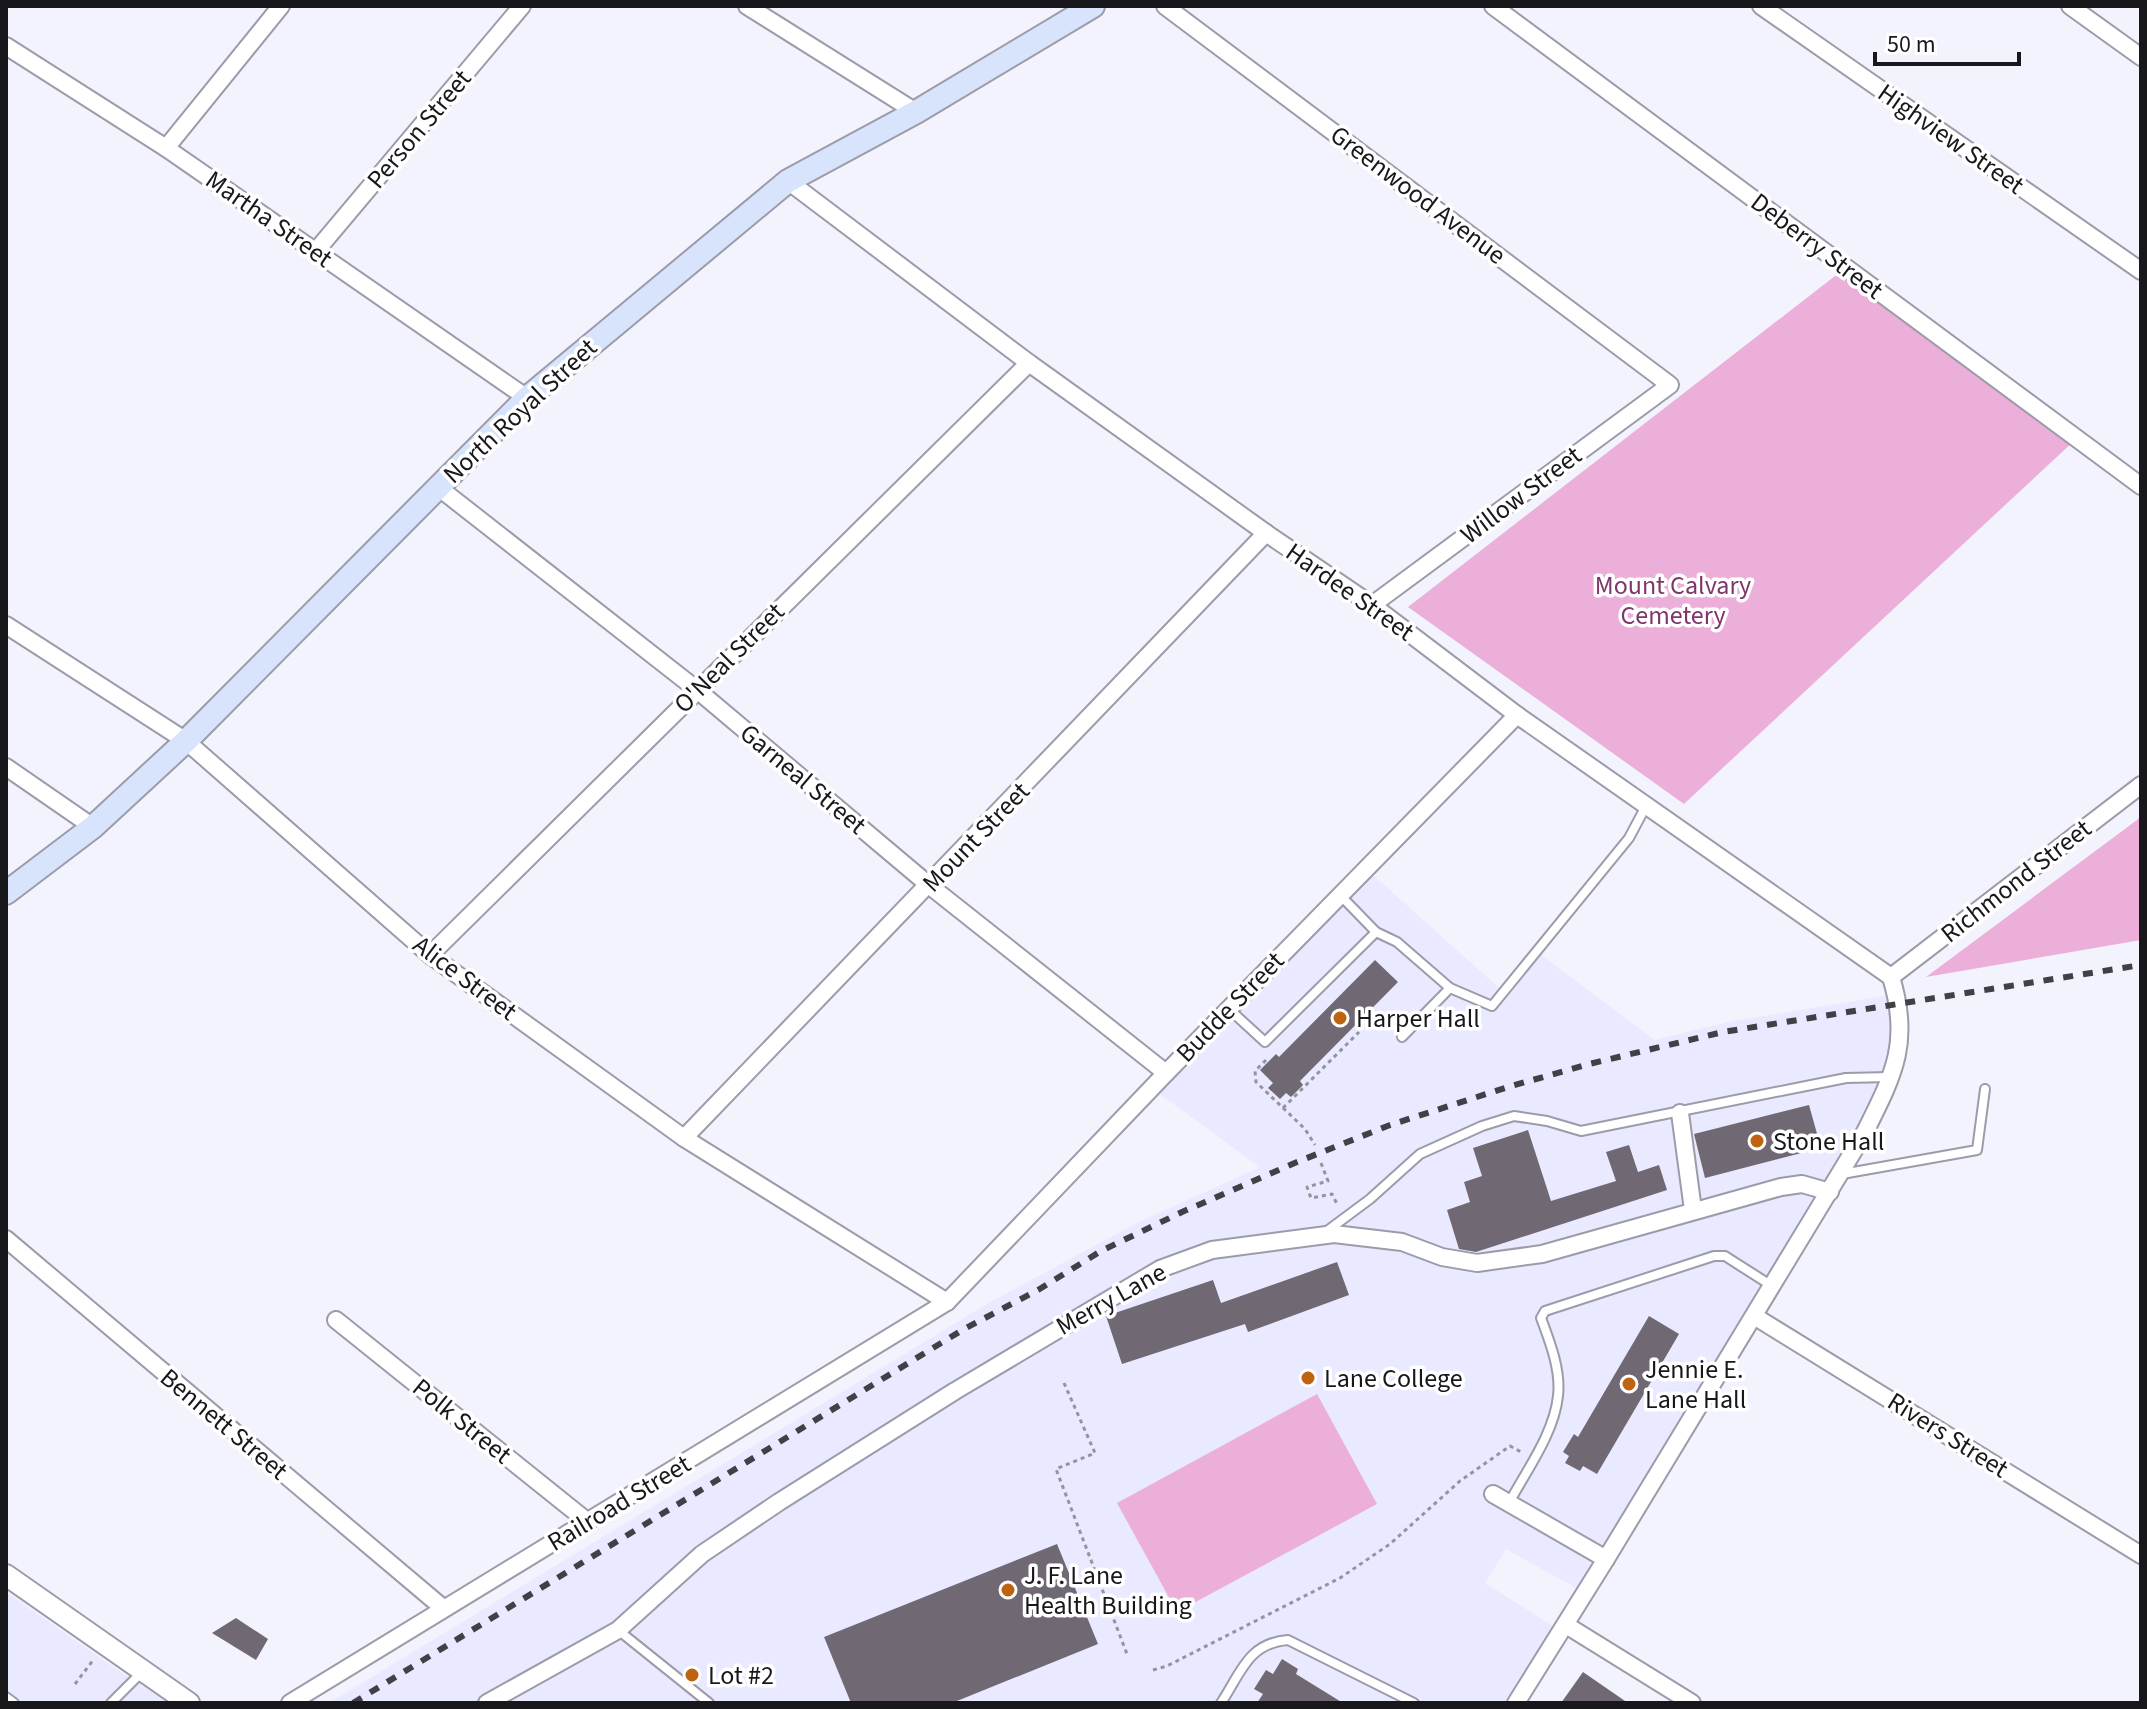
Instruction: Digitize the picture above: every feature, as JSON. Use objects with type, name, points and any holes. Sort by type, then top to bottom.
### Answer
[{"type":"main road","name":"North Royal Street","points":[[6,893],[93,827],[186,741],[527,398],[788,181],[916,112],[1093,6]]},
{"type":"street","points":[[166,148],[281,6]]},
{"type":"street","name":"Person Street","points":[[316,251],[522,6]]},
{"type":"street","points":[[747,6],[916,112]]},
{"type":"street","name":"Greenwood Avenue","points":[[1165,6],[1670,385]]},
{"type":"street","name":"Deberry Street","points":[[1493,6],[2141,486]]},
{"type":"street","name":"Highview Street","points":[[1761,6],[2141,271]]},
{"type":"street","points":[[2070,6],[2141,57]]},
{"type":"street","name":"Martha Street","points":[[6,46],[166,148],[527,398]]},
{"type":"street","name":"Hardee Street","points":[[788,181],[1029,363],[1372,605],[1517,715],[1891,977]]},
{"type":"street","name":"O'Neal Street","points":[[430,955],[1029,363]]},
{"type":"street","name":"Willow Street","points":[[1372,605],[1670,385]]},
{"type":"street","name":"Garneal Street","points":[[438,487],[696,689],[930,886],[1166,1073]]},
{"type":"street","name":"Mount Street","points":[[684,1138],[930,886],[1266,533]]},
{"type":"street","name":"Alice Street","points":[[6,625],[186,741],[430,955],[684,1138],[947,1302]]},
{"type":"street","name":"Budde Street","points":[[947,1302],[1229,1008],[1517,715]]},
{"type":"street","points":[[6,767],[93,827]]},
{"type":"street","name":"Richmond Street","points":[[1891,977],[2141,785]]},
{"type":"street","points":[[1516,1703],[1841,1175],[1891,1077],[1898,1053],[1900,1007],[1891,977]]},
{"type":"street","points":[[1680,1113],[1693,1210]]},
{"type":"street","name":"Merry Lane","points":[[487,1703],[618,1630],[702,1554],[727,1536],[955,1391],[1160,1269],[1212,1250],[1334,1234],[1402,1242],[1442,1257],[1477,1263],[1542,1254],[1781,1187],[1802,1184],[1830,1192]]},
{"type":"street","name":"Bennett Street","points":[[6,1239],[443,1608]]},
{"type":"street","name":"Railroad Street","points":[[290,1703],[947,1302]]},
{"type":"street","name":"Rivers Street","points":[[1754,1316],[2141,1555]]},
{"type":"street","name":"Polk Street","points":[[336,1320],[588,1522]]},
{"type":"street","points":[[1493,1494],[1606,1559]]},
{"type":"street","points":[[6,1575],[189,1703]]},
{"type":"street","points":[[1566,1625],[1692,1703]]},
{"type":"lane","points":[[1340,895],[1376,932],[1397,942],[1450,988],[1492,1006],[1629,838],[1646,805]]},
{"type":"lane","points":[[1229,1008],[1265,1042],[1376,932]]},
{"type":"lane","points":[[1402,1037],[1450,988]]},
{"type":"lane","points":[[1322,1235],[1370,1199],[1420,1154],[1482,1126],[1514,1116],[1581,1131],[1846,1078],[1891,1077]]},
{"type":"lane","points":[[1841,1175],[1977,1150],[1985,1089]]},
{"type":"lane","points":[[1509,1503],[1550,1426],[1559,1396],[1555,1355],[1541,1318],[1545,1311],[1714,1256],[1725,1256],[1773,1286]]},
{"type":"lane","points":[[618,1630],[709,1703]]},
{"type":"lane","points":[[1221,1703],[1251,1655],[1270,1641],[1288,1640],[1414,1703]]},
{"type":"lane","points":[[111,1703],[142,1672]]},
{"type":"lane","points":[[6,1697],[14,1703]]},
{"type":"path","points":[[1283,1108],[1359,1032]]},
{"type":"path","points":[[1266,1060],[1255,1071],[1254,1077],[1305,1129],[1315,1145]]},
{"type":"path","points":[[1321,1163],[1328,1181],[1307,1187],[1311,1198],[1333,1195]]},
{"type":"path","points":[[1064,1383],[1095,1453],[1056,1469],[1127,1654]]},
{"type":"path","points":[[1153,1670],[1167,1666],[1340,1578],[1390,1544],[1460,1481],[1510,1446],[1526,1455]]},
{"type":"path","points":[[75,1684],[95,1658]]},
{"type":"shaded area","name":"Lane College","points":[[1373,875],[1508,996],[1541,955],[1655,1040],[1732,1021],[1885,996],[1893,1015],[1891,1057],[1874,1105],[1580,1590],[1506,1549],[1485,1583],[1559,1630],[1513,1703],[329,1703],[987,1304],[1139,1222],[1260,1167],[1157,1092]]},
{"type":"shaded area","points":[[6,1592],[106,1662],[168,1703],[6,1703]]},
{"type":"green space","name":"Mount Calvary Cemetery","points":[[1844,269],[2075,440],[1684,804],[1408,607]]},
{"type":"green space","points":[[2141,817],[2141,940],[1926,977]]},
{"type":"green space","points":[[1317,1394],[1377,1504],[1177,1612],[1117,1503]]},
{"type":"building","name":"Harper Hall","points":[[1375,960],[1398,982],[1300,1081],[1303,1085],[1291,1097],[1286,1093],[1280,1099],[1268,1088],[1273,1083],[1260,1070],[1276,1054],[1279,1057]]},
{"type":"building","name":"Stone Hall","points":[[1809,1105],[1821,1148],[1705,1178],[1694,1134]]},
{"type":"building","points":[[1528,1130],[1551,1201],[1616,1181],[1606,1152],[1629,1145],[1638,1172],[1659,1165],[1667,1190],[1476,1252],[1459,1249],[1447,1210],[1470,1202],[1464,1182],[1482,1176],[1473,1148]]},
{"type":"building","points":[[1337,1262],[1349,1295],[1248,1332],[1245,1324],[1122,1364],[1106,1316],[1213,1280],[1221,1303]]},
{"type":"building","name":"Jennie E. Lane Hall","points":[[1649,1316],[1679,1334],[1597,1474],[1583,1466],[1580,1471],[1565,1463],[1569,1456],[1563,1452],[1574,1434],[1578,1437]]},
{"type":"building","name":"J. F. Lane Health Building","points":[[1057,1544],[1098,1644],[952,1703],[851,1703],[824,1637]]},
{"type":"building","points":[[236,1618],[268,1639],[256,1660],[212,1633]]},
{"type":"building","points":[[1282,1659],[1298,1669],[1296,1674],[1343,1703],[1257,1703],[1263,1694],[1254,1689],[1266,1670],[1273,1674]]},
{"type":"building","points":[[1583,1672],[1628,1703],[1561,1703]]},
{"type":"railway","points":[[353,1703],[964,1329],[1038,1290],[1101,1251],[1297,1162],[1390,1125],[1508,1087],[1723,1032],[2141,965]]},
{"type":"place","name":"Harper Hall","points":[[1340,1018]]},
{"type":"place","name":"Stone Hall","points":[[1757,1141]]},
{"type":"place","name":"Lane College","points":[[1308,1378]]},
{"type":"place","name":"Jennie E. Lane Hall","points":[[1629,1384]]},
{"type":"place","name":"J. F. Lane Health Building","points":[[1008,1590]]},
{"type":"place","name":"Lot #2","points":[[692,1675]]}]
